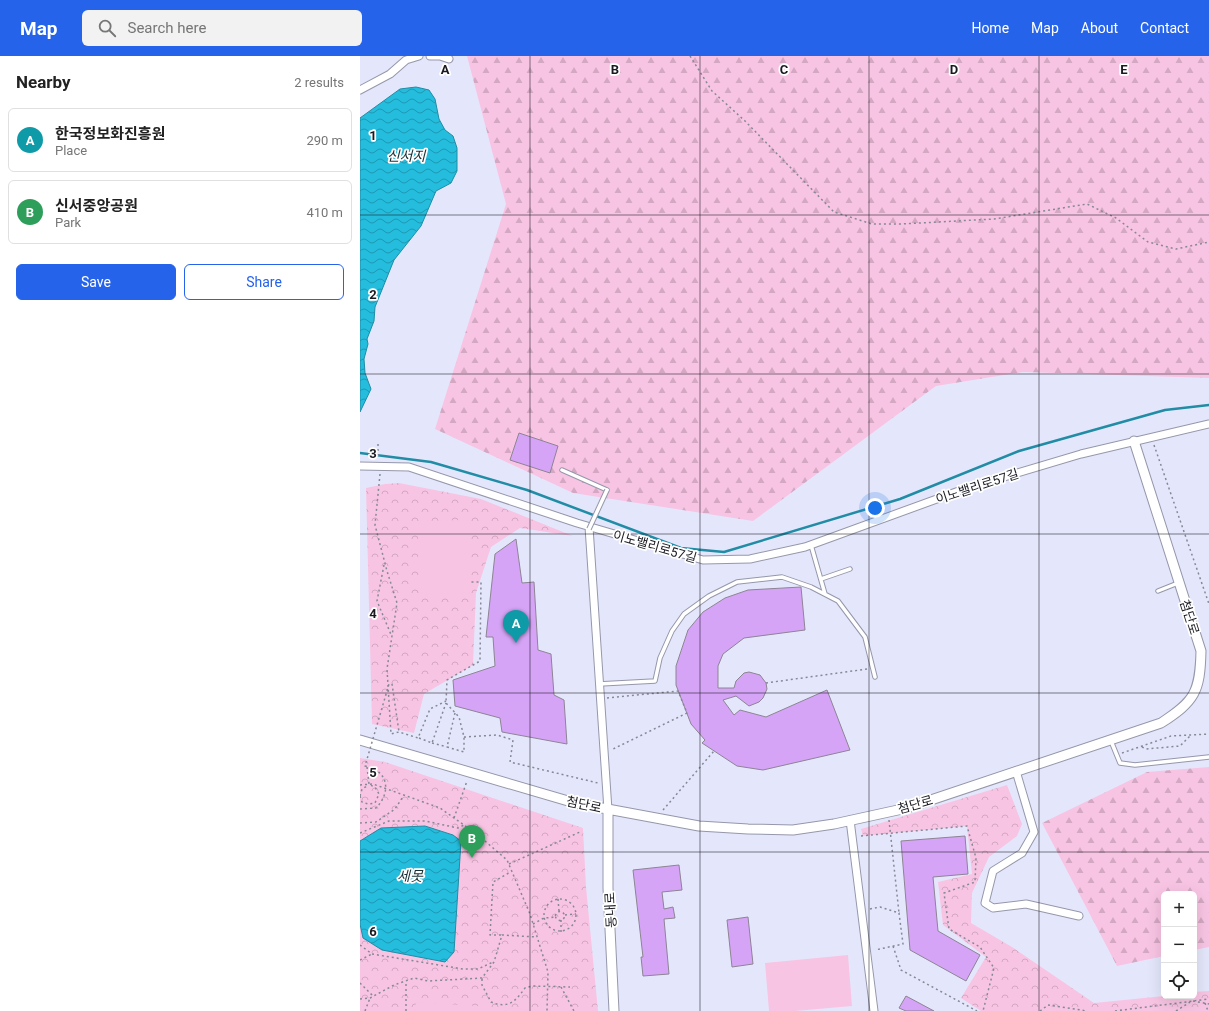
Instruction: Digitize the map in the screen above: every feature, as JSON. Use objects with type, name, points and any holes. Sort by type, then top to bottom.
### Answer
[{"type":"street","points":[[360,90],[390,74],[406,60],[419,56]]},
{"type":"street","points":[[430,56],[440,56],[449,59]]},
{"type":"street","name":"이노밸리로57길","points":[[360,466],[409,467],[589,528],[703,560],[750,558],[811,545],[967,488],[1081,454],[1209,424]]},
{"type":"street","name":"첨단로","points":[[360,740],[574,804],[699,826],[755,830],[794,830],[907,808],[1161,723],[1179,712],[1194,695],[1200,676],[1201,651],[1134,441]]},
{"type":"street","points":[[589,528],[608,810]]},
{"type":"street","points":[[1016,771],[1034,832],[1022,853],[993,871],[985,903],[993,908],[1026,904],[1079,916]]},
{"type":"street","name":"동내로","points":[[608,810],[608,888],[614,1011]]},
{"type":"street","points":[[850,820],[874,1011]]},
{"type":"lane","points":[[562,470],[607,490],[589,528]]},
{"type":"lane","points":[[811,545],[825,594]]},
{"type":"lane","points":[[821,579],[850,569]]},
{"type":"lane","points":[[599,684],[655,681],[660,658],[672,631],[684,614],[709,596],[737,582],[782,577],[811,587],[838,601],[865,637],[875,678]]},
{"type":"lane","points":[[1158,591],[1179,583]]},
{"type":"lane","points":[[1110,740],[1120,763],[1134,765],[1209,757]]},
{"type":"path","points":[[690,56],[712,91],[745,121],[834,212],[872,224],[901,224],[994,219],[1087,204],[1116,218],[1148,242],[1176,249],[1209,242]]},
{"type":"path","points":[[1151,437],[1209,604]]},
{"type":"path","points":[[378,444],[379,466],[375,525],[398,603],[387,669],[391,734],[399,732],[464,752],[464,737],[459,717],[446,701]]},
{"type":"path","points":[[385,563],[377,601],[392,638]]},
{"type":"path","points":[[432,743],[446,701],[447,680],[480,661],[481,582],[471,582]]},
{"type":"path","points":[[766,683],[873,668]]},
{"type":"path","points":[[369,784],[365,766],[389,684],[392,684],[399,732]]},
{"type":"path","points":[[600,698],[678,691],[687,714],[604,753]]},
{"type":"path","points":[[416,737],[418,738],[430,709],[446,701]]},
{"type":"path","points":[[447,747],[455,713]]},
{"type":"path","points":[[1116,755],[1171,736],[1209,734]]},
{"type":"path","points":[[464,737],[497,735],[513,740],[510,762],[606,785]]},
{"type":"path","points":[[1142,746],[1146,749],[1180,746],[1191,735]]},
{"type":"path","points":[[656,818],[714,751]]},
{"type":"path","points":[[360,809],[376,808],[384,798],[386,785],[383,775],[373,768],[366,767]]},
{"type":"path","points":[[454,818],[464,795],[469,772]]},
{"type":"path","points":[[369,784],[375,787],[379,794],[375,803],[368,804],[362,802],[360,796],[362,789],[369,784]]},
{"type":"path","points":[[360,785],[373,784],[440,808],[478,834],[507,860],[533,924],[548,972],[547,1011]]},
{"type":"path","points":[[360,823],[376,822],[395,809],[404,794]]},
{"type":"path","points":[[867,952],[903,944],[888,812]]},
{"type":"path","points":[[360,833],[389,821],[425,821],[458,828],[464,825]]},
{"type":"path","points":[[858,837],[890,832],[967,826],[976,858],[975,882],[944,893],[949,929],[980,947],[994,968],[983,1011]]},
{"type":"path","points":[[509,864],[580,832]]},
{"type":"path","points":[[512,871],[494,882],[490,935],[537,937]]},
{"type":"path","points":[[556,917],[559,911],[558,899]]},
{"type":"path","points":[[558,899],[568,902],[575,909],[576,914],[573,924],[564,931],[554,930],[549,927],[544,918],[546,908],[558,899]]},
{"type":"path","points":[[861,910],[880,907],[899,913]]},
{"type":"path","points":[[559,911],[565,915],[576,914]]},
{"type":"path","points":[[561,932],[561,920],[564,919],[565,915]]},
{"type":"path","points":[[533,924],[544,918],[556,917],[561,920]]},
{"type":"path","points":[[502,935],[494,962],[482,978],[482,985],[491,1002],[500,1006],[508,1005],[518,997],[525,988],[548,986],[570,987]]},
{"type":"path","points":[[360,945],[372,954],[463,969],[478,969],[494,962]]},
{"type":"path","points":[[893,946],[901,970],[977,1011]]},
{"type":"path","points":[[360,960],[372,954]]},
{"type":"path","points":[[360,999],[370,998],[394,985],[414,978],[428,981],[482,978]]},
{"type":"path","points":[[406,981],[406,1011]]},
{"type":"path","points":[[360,983],[374,996]]},
{"type":"path","points":[[561,986],[574,1011]]},
{"type":"path","points":[[365,1011],[370,998]]},
{"type":"path","points":[[1115,1011],[1209,999]]},
{"type":"path","points":[[1176,1011],[1191,1001],[1209,1004]]},
{"type":"path","points":[[1205,1003],[1208,1011]]},
{"type":"path","points":[[1040,1011],[1048,1005],[1076,1008],[1086,1011]]},
{"type":"green space","points":[[467,56],[1209,56],[1209,378],[1023,372],[936,386],[753,521],[573,493],[435,429],[506,204]]},
{"type":"green space","points":[[399,483],[481,499],[573,536],[520,528],[491,547],[476,593],[473,665],[424,694],[414,733],[372,724],[366,488]]},
{"type":"green space","points":[[470,520],[471,593],[419,594],[418,521]]},
{"type":"green space","points":[[360,758],[385,762],[583,828],[586,887],[598,1011],[360,1011]]},
{"type":"green space","points":[[1209,767],[1209,947],[1197,949],[1197,891],[1161,891],[1161,957],[1117,966],[1042,823],[1147,772]]},
{"type":"green space","points":[[1007,785],[1022,824],[1017,836],[989,857],[972,893],[971,923],[1012,947],[1094,1003],[1161,996],[1161,999],[1197,999],[1197,992],[1209,991],[1209,1011],[981,1011],[961,998],[986,957],[943,925],[938,882],[972,874],[967,826],[863,836],[861,829]]},
{"type":"green space","points":[[848,955],[852,1006],[795,1011],[769,1011],[765,963]]},
{"type":"green space","points":[[416,1002],[538,1010],[538,1011],[415,1011]]},
{"type":"water","name":"신서지","points":[[416,87],[429,90],[435,99],[439,119],[445,130],[453,136],[457,148],[457,171],[451,183],[436,191],[421,226],[394,260],[375,307],[374,321],[367,339],[368,344],[364,359],[365,373],[371,389],[360,412],[360,118],[400,89]]},
{"type":"water","name":"세못","points":[[425,826],[453,835],[461,841],[454,952],[445,962],[382,950],[363,938],[360,924],[360,841],[381,828]]},
{"type":"building","points":[[519,433],[558,446],[550,473],[510,460]]},
{"type":"building","points":[[516,539],[522,583],[534,582],[538,650],[551,654],[554,695],[564,700],[567,744],[502,732],[500,718],[455,706],[453,680],[495,666],[493,637],[486,637],[495,554]]},
{"type":"building","points":[[801,587],[805,630],[744,638],[723,654],[718,666],[718,688],[734,688],[736,681],[744,673],[749,672],[760,675],[766,683],[767,689],[763,698],[759,702],[749,706],[736,696],[723,700],[734,715],[740,710],[766,717],[827,690],[850,750],[763,770],[737,766],[702,743],[705,740],[691,724],[676,685],[676,666],[688,630],[703,612],[725,598],[748,590]]},
{"type":"building","points":[[965,836],[968,874],[933,877],[938,931],[980,955],[966,981],[910,950],[901,841]]},
{"type":"building","points":[[679,865],[682,890],[662,892],[664,909],[673,907],[675,918],[664,919],[669,974],[643,976],[641,957],[643,957],[633,870]]},
{"type":"building","points":[[748,917],[753,964],[732,967],[727,920]]},
{"type":"building","points":[[906,996],[934,1011],[906,1011],[899,1008]]},
{"type":"waterway","points":[[360,453],[431,462],[527,490],[681,548],[724,552],[900,499],[1019,451],[1165,410],[1209,405]]},
{"type":"place","name":"한국정보화진흥원","points":[[516,643]]},
{"type":"place","name":"신서중앙공원","points":[[472,858]]}]
